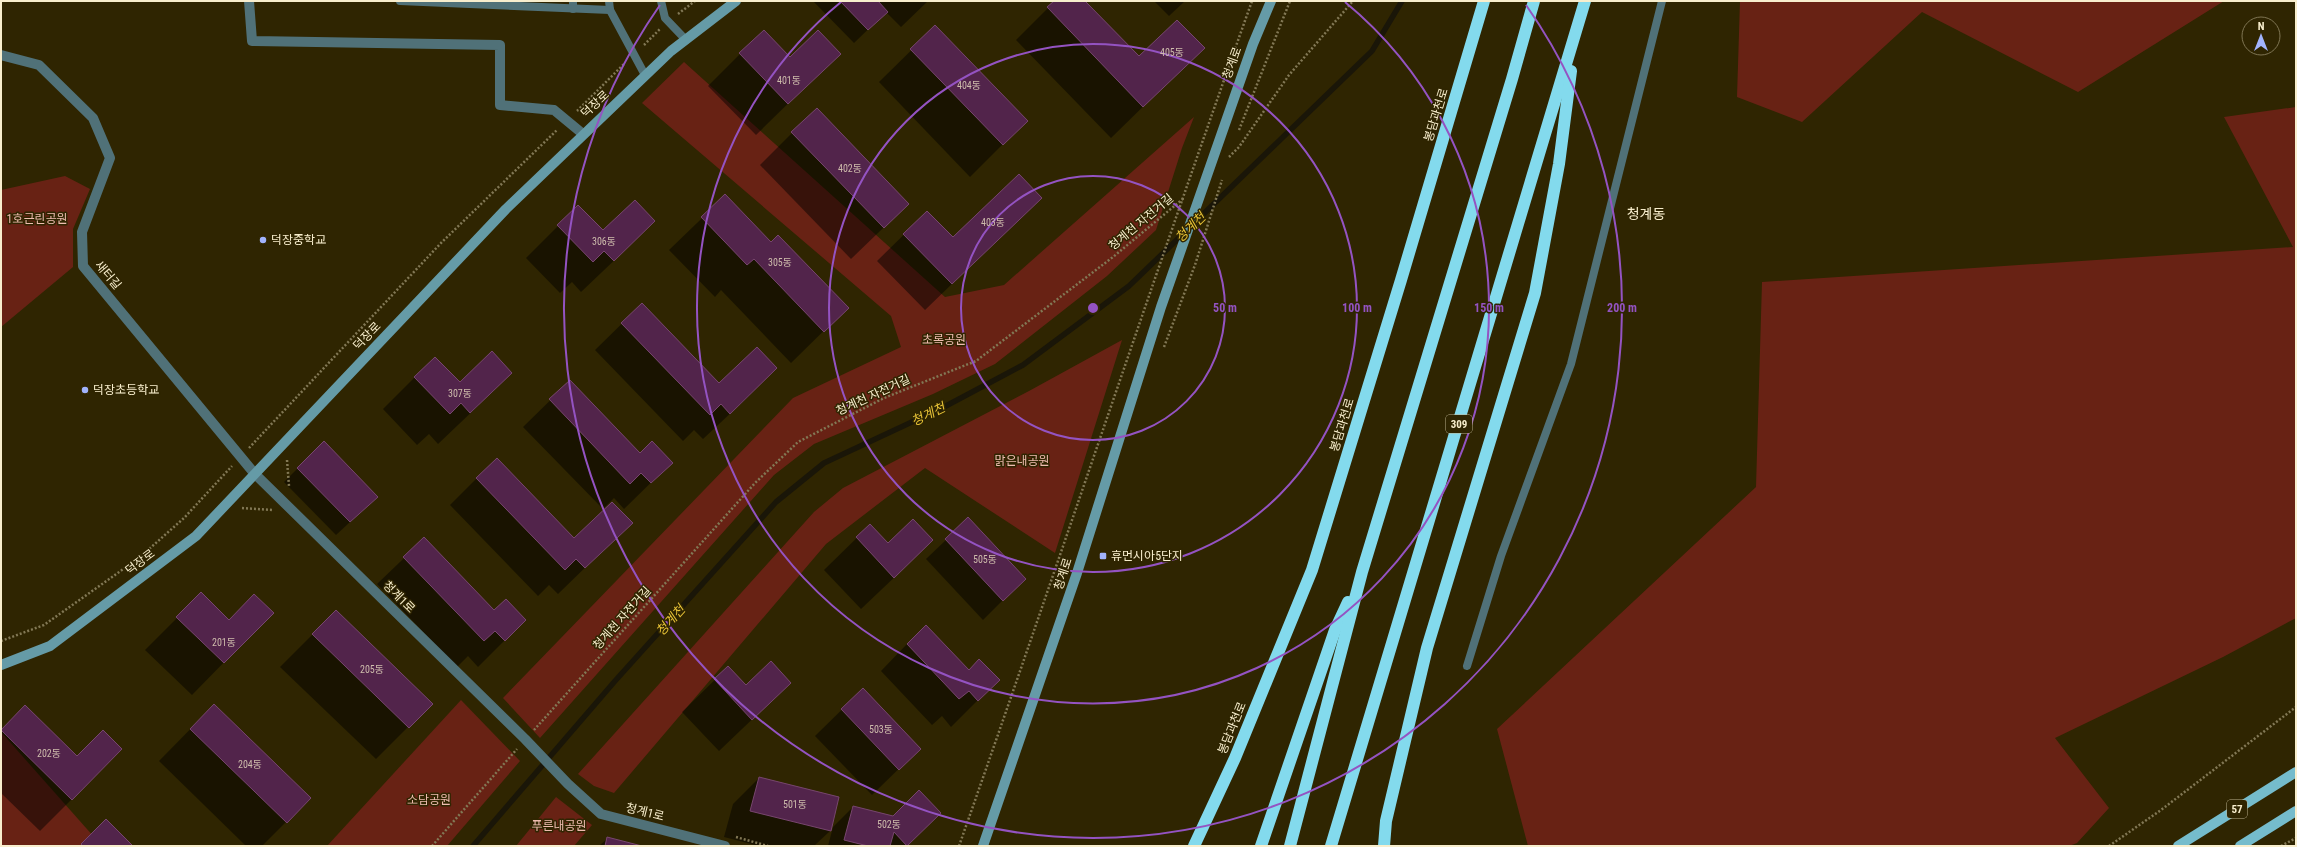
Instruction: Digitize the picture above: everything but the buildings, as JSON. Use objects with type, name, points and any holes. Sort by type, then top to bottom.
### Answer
[{"type":"highway","name":"봉담과천로","points":[[1194,846],[1235,758],[1312,570],[1401,280],[1484,1]]},
{"type":"highway","points":[[1290,846],[1362,572],[1512,79],[1534,1]]},
{"type":"highway","name":"309","points":[[1331,846],[1585,1]]},
{"type":"highway","points":[[1384,846],[1386,821],[1427,648],[1535,293],[1559,164],[1575,36]]},
{"type":"highway","points":[[1262,846],[1335,630],[1362,572]]},
{"type":"highway","points":[[1386,821],[1392,846]]},
{"type":"main road","name":"57","points":[[2178,846],[2296,772]]},
{"type":"main road","points":[[2240,846],[2296,811]]},
{"type":"street","points":[[249,1],[252,41],[500,45],[500,105],[554,110],[583,134]]},
{"type":"street","name":"덕장로","points":[[1,665],[50,646],[196,536],[254,473],[506,209],[645,75],[686,40],[736,1]]},
{"type":"street","name":"청계로","points":[[983,846],[1077,573],[1161,307],[1220,135],[1253,44],[1271,1]]},
{"type":"street","name":"새터길","points":[[1,55],[39,65],[92,118],[110,158],[82,232],[83,266],[254,473]]},
{"type":"street","name":"청계1로","points":[[254,473],[526,738],[568,784],[601,814],[725,846]]},
{"type":"lane","points":[[400,1],[573,5],[610,10]]},
{"type":"lane","points":[[610,1],[610,10],[645,75]]},
{"type":"lane","points":[[661,1],[665,18],[686,40]]},
{"type":"lane","points":[[1467,666],[1501,556],[1571,364],[1608,222],[1662,1]]},
{"type":"path","points":[[1,641],[44,625],[139,558],[184,518],[441,243],[668,22],[695,1]]},
{"type":"path","points":[[959,846],[1051,584],[1139,319],[1252,1]]},
{"type":"path","points":[[1238,132],[1290,1]]},
{"type":"path","points":[[1232,146],[1228,159],[1239,147],[1289,75],[1353,1]]},
{"type":"path","points":[[1195,265],[1223,176]]},
{"type":"path","name":"청계천 자전거길","points":[[432,846],[526,738],[755,483],[798,442],[884,398],[976,361],[1113,257],[1188,194]]},
{"type":"path","points":[[2109,846],[2161,810],[2296,707]]},
{"type":"path","points":[[2281,846],[2296,838]]},
{"type":"green space","points":[[1740,1],[2224,1],[2078,92],[1922,12],[1802,122],[1737,97]]},
{"type":"green space","name":"초록공원","points":[[684,62],[945,297],[1004,285],[1194,117],[1182,148],[1156,230],[1107,276],[995,364],[933,394],[814,444],[774,475],[540,738],[503,698],[793,398],[901,347],[891,316],[642,103]]},
{"type":"green space","points":[[2296,107],[2296,618],[2223,657],[2055,738],[2109,808],[2077,843],[2069,846],[1528,846],[1497,729],[1756,487],[1762,282],[2293,247],[2224,117]]},
{"type":"green space","name":"1호근린공원","points":[[65,176],[90,189],[73,229],[73,267],[1,327],[1,190]]},
{"type":"green space","name":"맑은내공원","points":[[1122,340],[1055,553],[925,468],[826,544],[614,793],[594,786],[578,774],[814,512],[843,488],[1029,391]]},
{"type":"green space","name":"소담공원","points":[[461,700],[520,761],[447,846],[327,846]]},
{"type":"green space","points":[[1,732],[102,846],[1,846]]},
{"type":"green space","name":"푸른내공원","points":[[556,797],[592,825],[574,846],[516,846]]},
{"type":"waterway","name":"청계천","points":[[1191,226],[1372,51],[1402,1]]},
{"type":"waterway","name":"청계천","points":[[473,846],[615,681],[776,502],[824,463],[944,407],[1023,365],[1129,286],[1185,232]]},
{"type":"place","name":"덕장중학교","points":[[263,240]]},
{"type":"place","name":"덕장초등학교","points":[[85,390]]},
{"type":"place","name":"휴먼시아5단지","points":[[1103,556]]},
{"type":"district","name":"청계동","points":[[1646,214]]}]
